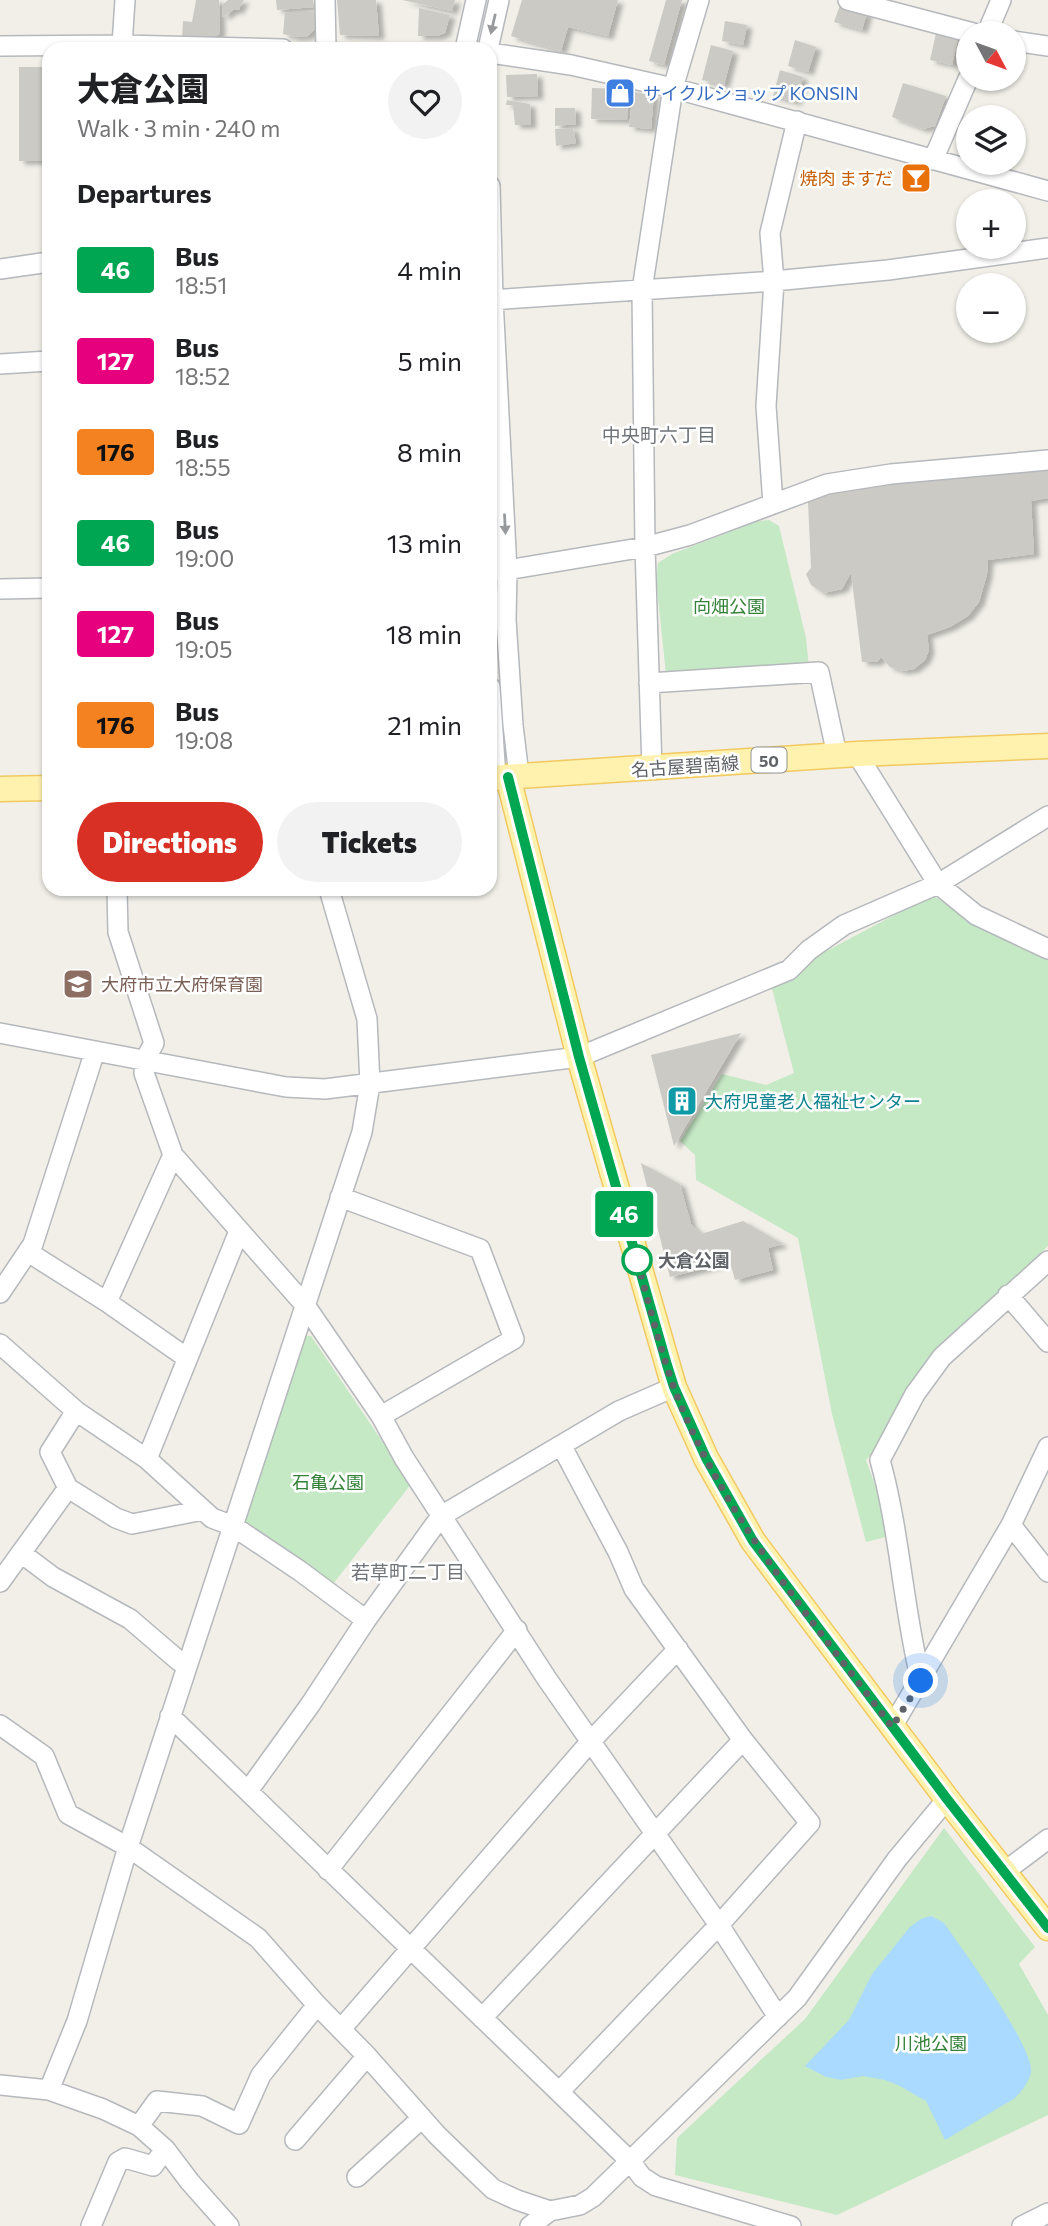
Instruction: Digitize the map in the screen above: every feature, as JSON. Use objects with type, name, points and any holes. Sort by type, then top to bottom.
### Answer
[{"type":"main road","name":"名古屋碧南線","points":[[503,777],[847,754],[1048,746]]},
{"type":"main road","points":[[503,777],[579,1057],[674,1387],[706,1458],[753,1541],[892,1727],[1048,1928]]},
{"type":"main road","points":[[0,789],[42,788]]},
{"type":"street","points":[[125,0],[133,42]]},
{"type":"street","points":[[325,0],[326,42]]},
{"type":"street","points":[[467,42],[476,0]]},
{"type":"street","points":[[491,42],[499,0]]},
{"type":"street","points":[[652,769],[645,547],[642,290],[673,89],[699,0]]},
{"type":"street","points":[[848,0],[956,29]]},
{"type":"street","points":[[992,21],[1001,0]]},
{"type":"street","points":[[1026,43],[1048,46]]},
{"type":"street","points":[[0,46],[42,46]]},
{"type":"street","points":[[497,52],[570,65],[673,89],[1048,191]]},
{"type":"street","points":[[933,160],[963,91]]},
{"type":"street","points":[[773,504],[765,406],[774,281],[770,233],[797,121]]},
{"type":"street","points":[[497,299],[774,281],[888,270],[1048,248]]},
{"type":"street","points":[[0,269],[42,263]]},
{"type":"street","points":[[0,363],[42,361]]},
{"type":"street","points":[[499,570],[645,547],[690,535],[827,484],[891,474],[1048,460]]},
{"type":"street","points":[[497,502],[499,570],[506,620],[503,777]]},
{"type":"street","points":[[0,589],[42,588]]},
{"type":"street","points":[[649,682],[819,672],[847,754],[937,884],[976,915],[1048,949]]},
{"type":"street","points":[[497,735],[503,777]]},
{"type":"street","points":[[0,1033],[286,1087],[324,1088],[370,1084],[579,1057],[789,970],[809,950],[844,925],[937,884],[1048,816]]},
{"type":"street","points":[[117,896],[118,932],[154,1043],[145,1060],[144,1073],[173,1155],[305,1305],[381,1416],[404,1458],[547,1679],[719,1925],[778,2017]]},
{"type":"street","points":[[49,2090],[77,2021],[128,1847],[362,1132],[370,1084],[367,1019],[331,896]]},
{"type":"street","points":[[0,1293],[28,1252],[44,1214],[95,1051]]},
{"type":"street","points":[[107,1302],[173,1155]]},
{"type":"street","points":[[340,1197],[480,1249],[514,1339],[381,1416]]},
{"type":"street","points":[[147,1459],[239,1231]]},
{"type":"street","points":[[28,1252],[107,1302],[187,1358]]},
{"type":"street","points":[[921,1681],[897,1531],[880,1460],[915,1394],[943,1357],[1008,1294],[1048,1261]]},
{"type":"street","points":[[1008,1294],[1048,1342]]},
{"type":"street","points":[[0,1344],[76,1411],[147,1459],[212,1518],[233,1527],[366,1620]]},
{"type":"street","points":[[248,1791],[441,1516],[619,1411],[674,1387]]},
{"type":"street","points":[[76,1411],[50,1452],[68,1488],[116,1518],[132,1524],[204,1510]]},
{"type":"street","points":[[559,2092],[719,1925],[810,1823],[743,1740],[634,1589],[618,1552],[561,1445]]},
{"type":"street","points":[[892,1727],[1011,1525],[1048,1447]]},
{"type":"street","points":[[0,1582],[68,1488]]},
{"type":"street","points":[[1011,1525],[1048,1572]]},
{"type":"street","points":[[21,1553],[53,1577],[130,1619],[179,1661],[188,1664]]},
{"type":"street","points":[[328,1870],[517,1630]]},
{"type":"street","points":[[341,2029],[591,1741],[678,1649]]},
{"type":"street","points":[[170,1716],[559,2092],[642,2177],[656,2186],[791,2226]]},
{"type":"street","points":[[0,1725],[44,1756],[68,1814],[128,1847],[258,1938],[317,2006],[367,2056],[422,2118],[493,2189],[517,2200],[539,2221],[593,2197],[797,1998],[897,1859],[947,1799]]},
{"type":"street","points":[[482,2018],[743,1740]]},
{"type":"street","points":[[1004,1872],[1048,1839]]},
{"type":"street","points":[[139,2126],[157,2101],[202,2106],[239,2124],[261,2075],[317,2006]]},
{"type":"street","points":[[295,2140],[367,2056]]},
{"type":"street","points":[[0,2085],[49,2090],[103,2109],[139,2126],[165,2149],[229,2226]]},
{"type":"street","points":[[357,2177],[422,2118]]},
{"type":"street","points":[[92,2226],[118,2162],[125,2158],[153,2166],[165,2149]]},
{"type":"street","points":[[1022,2226],[1048,2213]]},
{"type":"green space","name":"向畑公園","points":[[769,520],[779,526],[806,638],[809,668],[666,674],[656,579],[658,563],[672,554],[758,521]]},
{"type":"green space","name":"大倉公園","points":[[932,895],[971,920],[1048,956],[1048,1246],[998,1295],[889,1436],[866,1460],[893,1535],[866,1542],[832,1414],[798,1238],[696,1180],[695,1155],[680,1141],[722,1074],[766,1085],[794,1073],[770,981]]},
{"type":"green space","name":"石亀公園","points":[[304,1336],[311,1336],[411,1484],[333,1584],[243,1527]]},
{"type":"green space","name":"川池公園","points":[[944,1828],[1035,1947],[1019,1964],[1048,2015],[1048,2115],[837,2215],[675,2175],[677,2138],[805,2019]]},
{"type":"water","points":[[931,1916],[944,1923],[995,1997],[1020,2040],[1031,2071],[1025,2086],[1015,2098],[945,2140],[926,2101],[898,2085],[863,2076],[841,2080],[826,2077],[805,2066],[849,2020],[872,1974],[910,1927]]},
{"type":"building","points":[[196,0],[219,0],[220,34],[212,38],[182,38],[183,21],[192,22]]},
{"type":"building","points":[[228,0],[244,0],[240,10],[233,10],[223,17],[222,5]]},
{"type":"building","points":[[276,0],[313,0],[314,7],[277,10]]},
{"type":"building","points":[[337,0],[376,0],[379,36],[340,35]]},
{"type":"building","points":[[402,0],[455,0],[452,11]]},
{"type":"building","points":[[522,0],[618,0],[608,36],[568,27],[561,51],[511,36]]},
{"type":"building","points":[[666,0],[682,0],[664,65],[649,61]]},
{"type":"building","points":[[840,5],[867,13],[862,30],[834,22]]},
{"type":"building","points":[[419,8],[450,15],[445,33],[418,36]]},
{"type":"building","points":[[285,12],[315,12],[316,28],[308,36],[283,34]]},
{"type":"building","points":[[725,21],[747,25],[743,45],[722,41]]},
{"type":"building","points":[[937,29],[956,33],[952,65],[930,60]]},
{"type":"building","points":[[795,40],[816,47],[808,72],[788,66]]},
{"type":"building","points":[[711,45],[733,51],[724,85],[702,80]]},
{"type":"building","points":[[19,67],[42,67],[42,161],[19,161]]},
{"type":"building","points":[[780,70],[803,77],[796,102],[773,96]]},
{"type":"building","points":[[537,74],[538,96],[507,97],[506,75]]},
{"type":"building","points":[[903,83],[946,96],[935,126],[923,129],[892,117]]},
{"type":"building","points":[[592,88],[628,89],[627,120],[591,119]]},
{"type":"building","points":[[633,92],[654,94],[651,129],[629,127]]},
{"type":"building","points":[[507,100],[530,104],[531,125],[515,125],[513,105],[506,105]]},
{"type":"building","points":[[555,108],[575,108],[576,124],[555,126]]},
{"type":"building","points":[[573,128],[576,143],[556,146],[555,129]]},
{"type":"building","points":[[1048,467],[1048,498],[1031,501],[1034,554],[988,560],[979,602],[968,616],[950,627],[927,635],[929,650],[925,660],[914,669],[903,671],[890,667],[881,657],[877,662],[862,662],[851,573],[842,589],[823,593],[811,585],[806,574],[811,568],[808,502],[850,487]]},
{"type":"building","name":"大府児童老人福祉センター","points":[[741,1033],[674,1146],[651,1055]]},
{"type":"building","points":[[641,1163],[680,1184],[691,1224],[701,1234],[743,1221],[783,1244],[768,1248],[773,1270],[735,1280],[730,1262],[670,1277]]},
{"type":"bus line","name":"46","points":[[508,777],[579,1057],[667,1365],[706,1458],[753,1541],[947,1799],[1048,1928]]},
{"type":"place","name":"サイクルショップ KONSIN","points":[[620,93]]},
{"type":"place","name":"焼肉 ますだ","points":[[916,178]]},
{"type":"place","name":"大府市立大府保育園","points":[[78,984]]},
{"type":"place","name":"大府児童老人福祉センター","points":[[682,1101]]},
{"type":"place","name":"大倉公園","points":[[637,1260]]},
{"type":"district","name":"中央町六丁目","points":[[659,434]]},
{"type":"district","name":"若草町二丁目","points":[[408,1571]]},
{"type":"route","points":[[637,1260],[634,1250],[674,1387],[706,1458],[753,1541],[892,1727],[921,1681]]}]
